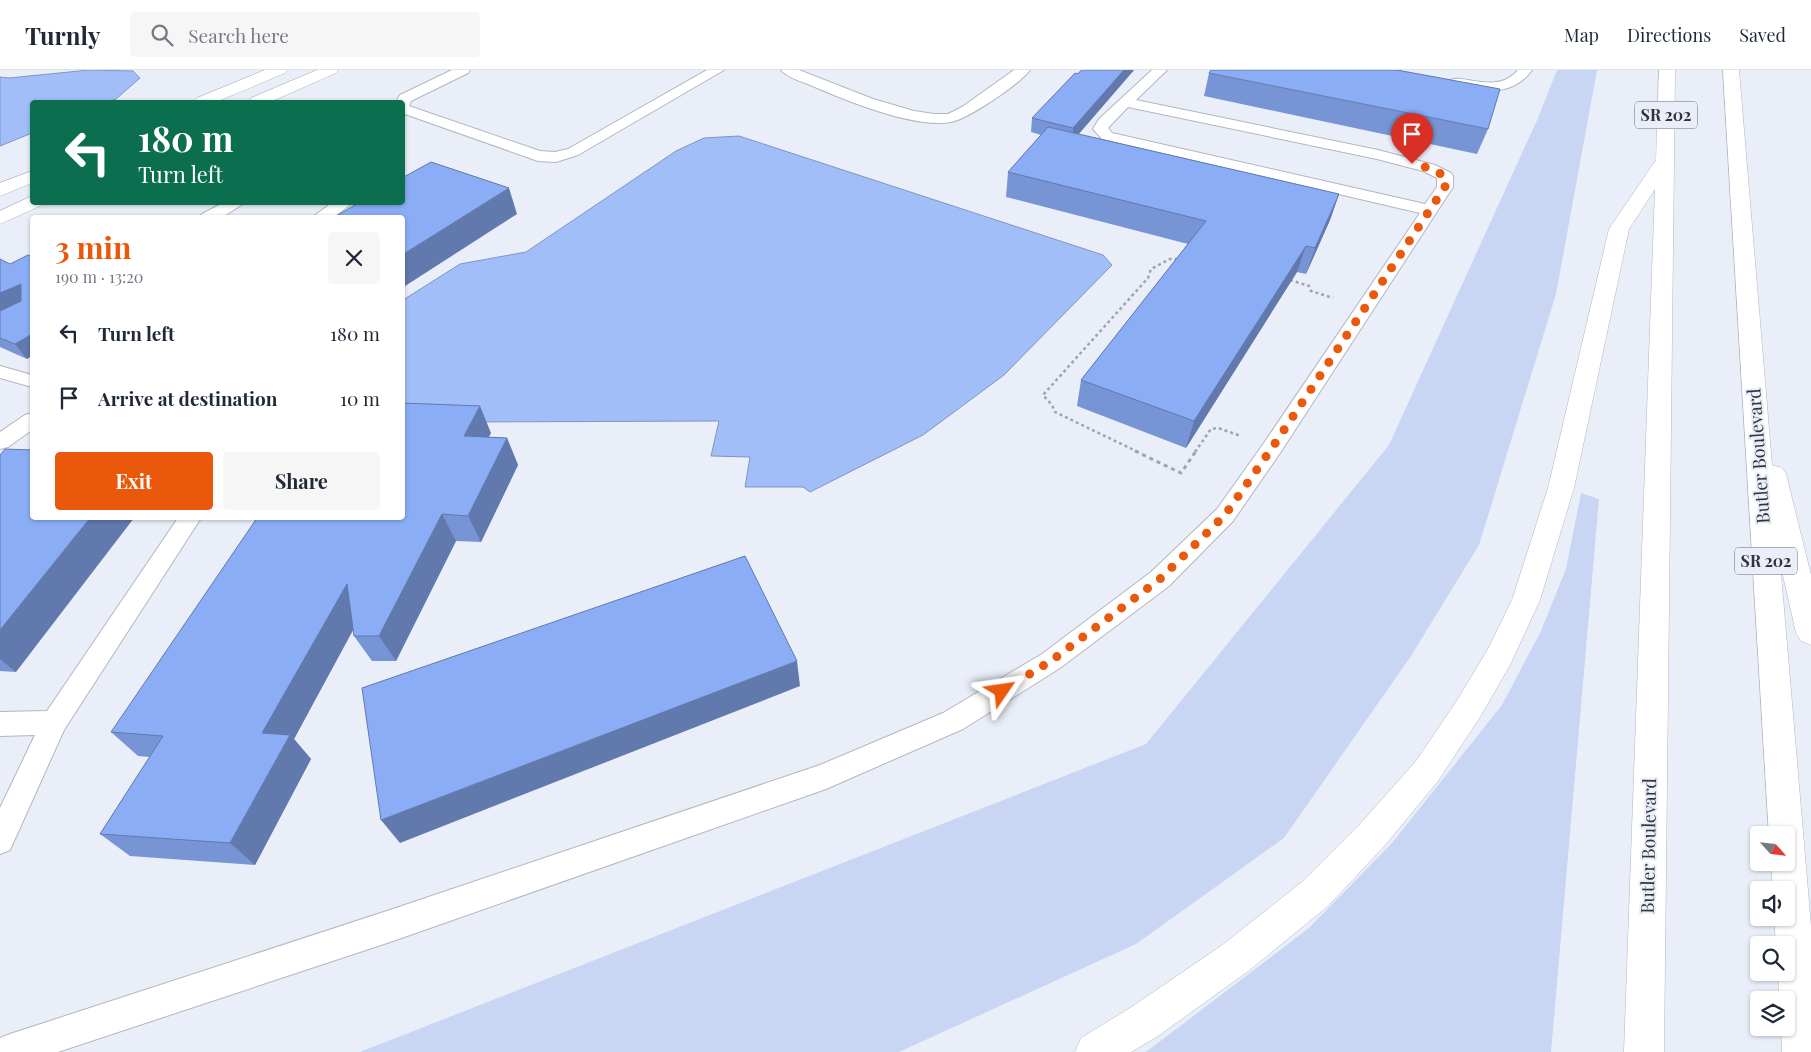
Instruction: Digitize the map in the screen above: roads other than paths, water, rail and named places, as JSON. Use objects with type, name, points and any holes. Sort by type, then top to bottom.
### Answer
[{"type":"main road","points":[[208,100],[279,70]]},
{"type":"main road","points":[[262,100],[330,70]]},
{"type":"main road","name":"Butler Boulevard","points":[[1644,1052],[1666,70]]},
{"type":"main road","name":"Butler Boulevard","points":[[1731,70],[1802,1052]]},
{"type":"main road","points":[[1095,1052],[1144,1022],[1234,959],[1315,894],[1374,833],[1427,772],[1469,708],[1499,656],[1526,600],[1544,546],[1561,488],[1619,229],[1665,160]]},
{"type":"main road","points":[[0,190],[30,177]]},
{"type":"main road","points":[[0,218],[30,203]]},
{"type":"main road","points":[[1754,394],[1811,633]]},
{"type":"lane","points":[[404,100],[463,70]]},
{"type":"lane","points":[[405,109],[538,156],[556,157],[573,152],[717,70]]},
{"type":"lane","points":[[788,70],[837,92],[903,112],[933,118],[949,118],[965,112],[1023,70]]},
{"type":"lane","points":[[1160,70],[1104,122],[1100,129],[1107,136],[1430,210]]},
{"type":"lane","points":[[1437,79],[1483,87],[1502,87],[1516,82],[1525,70]]},
{"type":"lane","points":[[7,1052],[390,926],[826,776],[953,722],[1051,661],[1160,579],[1225,515],[1272,448],[1445,187],[1445,176],[1429,168],[1378,155],[1124,102]]},
{"type":"lane","points":[[214,215],[232,205]]},
{"type":"lane","points":[[324,215],[341,205]]},
{"type":"lane","points":[[0,372],[30,380]]},
{"type":"lane","points":[[0,442],[30,421]]},
{"type":"lane","points":[[0,840],[54,723],[189,520]]},
{"type":"lane","points":[[0,724],[54,723]]},
{"type":"water","points":[[89,70],[133,71],[140,78],[113,100],[30,100],[30,134],[0,146],[0,77],[9,78]]},
{"type":"water","points":[[739,136],[1103,255],[1112,265],[1004,375],[923,435],[810,492],[803,487],[745,487],[750,457],[711,456],[719,421],[463,422],[405,406],[405,299],[460,264],[526,252],[676,151],[704,138]]}]
